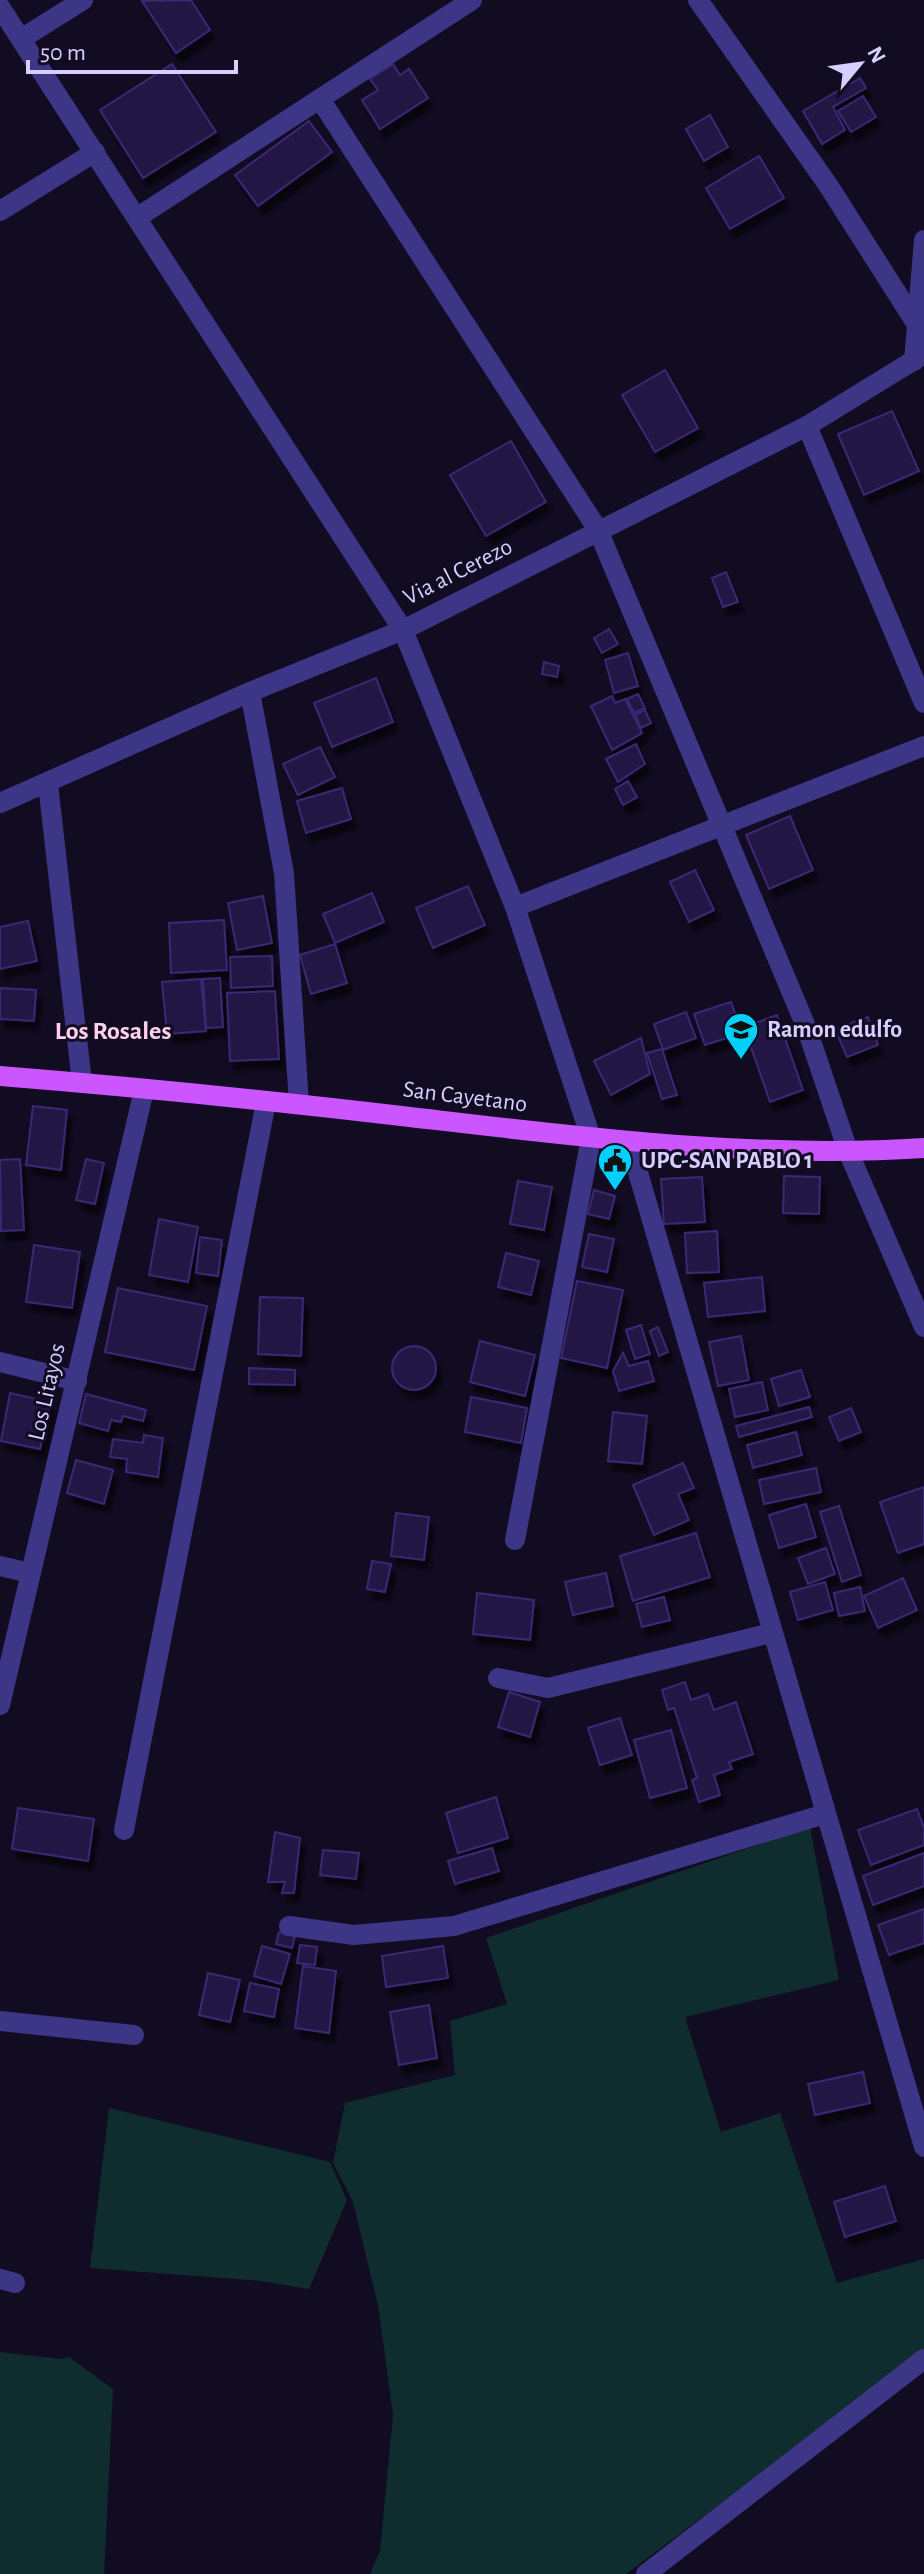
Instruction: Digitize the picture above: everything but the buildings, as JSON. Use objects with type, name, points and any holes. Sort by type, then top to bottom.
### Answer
[{"type":"main road","name":"San Cayetano","points":[[0,1076],[299,1104],[629,1142],[848,1151],[924,1148]]},
{"type":"street","points":[[21,39],[83,0]]},
{"type":"street","points":[[138,217],[472,0]]},
{"type":"street","points":[[698,0],[828,185],[916,323]]},
{"type":"street","points":[[0,7],[403,630],[515,907],[591,1138],[515,1540]]},
{"type":"street","points":[[320,99],[598,530],[807,1029],[848,1151],[924,1327]]},
{"type":"street","points":[[0,211],[95,152]]},
{"type":"street","points":[[919,358],[916,323],[924,240]]},
{"type":"street","name":"Via al Cerezo","points":[[0,803],[250,692],[403,630],[807,426],[919,358]]},
{"type":"street","points":[[807,426],[924,703]]},
{"type":"street","points":[[250,692],[284,873],[299,1104]]},
{"type":"street","points":[[515,907],[723,828],[924,746]]},
{"type":"street","points":[[48,784],[82,1083]]},
{"type":"street","name":"Los Litayos","points":[[0,1705],[144,1090]]},
{"type":"street","points":[[124,1830],[266,1102]]},
{"type":"street","points":[[629,1142],[924,2147]]},
{"type":"street","points":[[0,1362],[77,1381]]},
{"type":"street","points":[[0,1566],[30,1573]]},
{"type":"street","points":[[498,1678],[548,1688],[771,1633]]},
{"type":"street","points":[[289,1926],[354,1935],[454,1926],[825,1814]]},
{"type":"street","points":[[0,2021],[134,2035]]},
{"type":"street","points":[[646,2574],[924,2359]]},
{"type":"green space","points":[[810,1827],[839,1980],[685,2017],[721,2132],[780,2113],[837,2283],[924,2259],[924,2352],[626,2574],[370,2574],[380,2551],[393,2415],[378,2305],[353,2202],[333,2163],[345,2103],[455,2075],[450,2021],[507,2004],[486,1938]]},
{"type":"green space","points":[[109,2108],[330,2162],[347,2200],[309,2289],[261,2281],[90,2268]]},
{"type":"green space","points":[[0,2352],[60,2359],[69,2357],[113,2389],[104,2574],[0,2574]]},
{"type":"place","name":"Ramon edulfo","points":[[741,1061]]},
{"type":"place","name":"UPC-SAN PABLO 1","points":[[615,1192]]},
{"type":"district","name":"Los Rosales","points":[[113,1031]]}]
